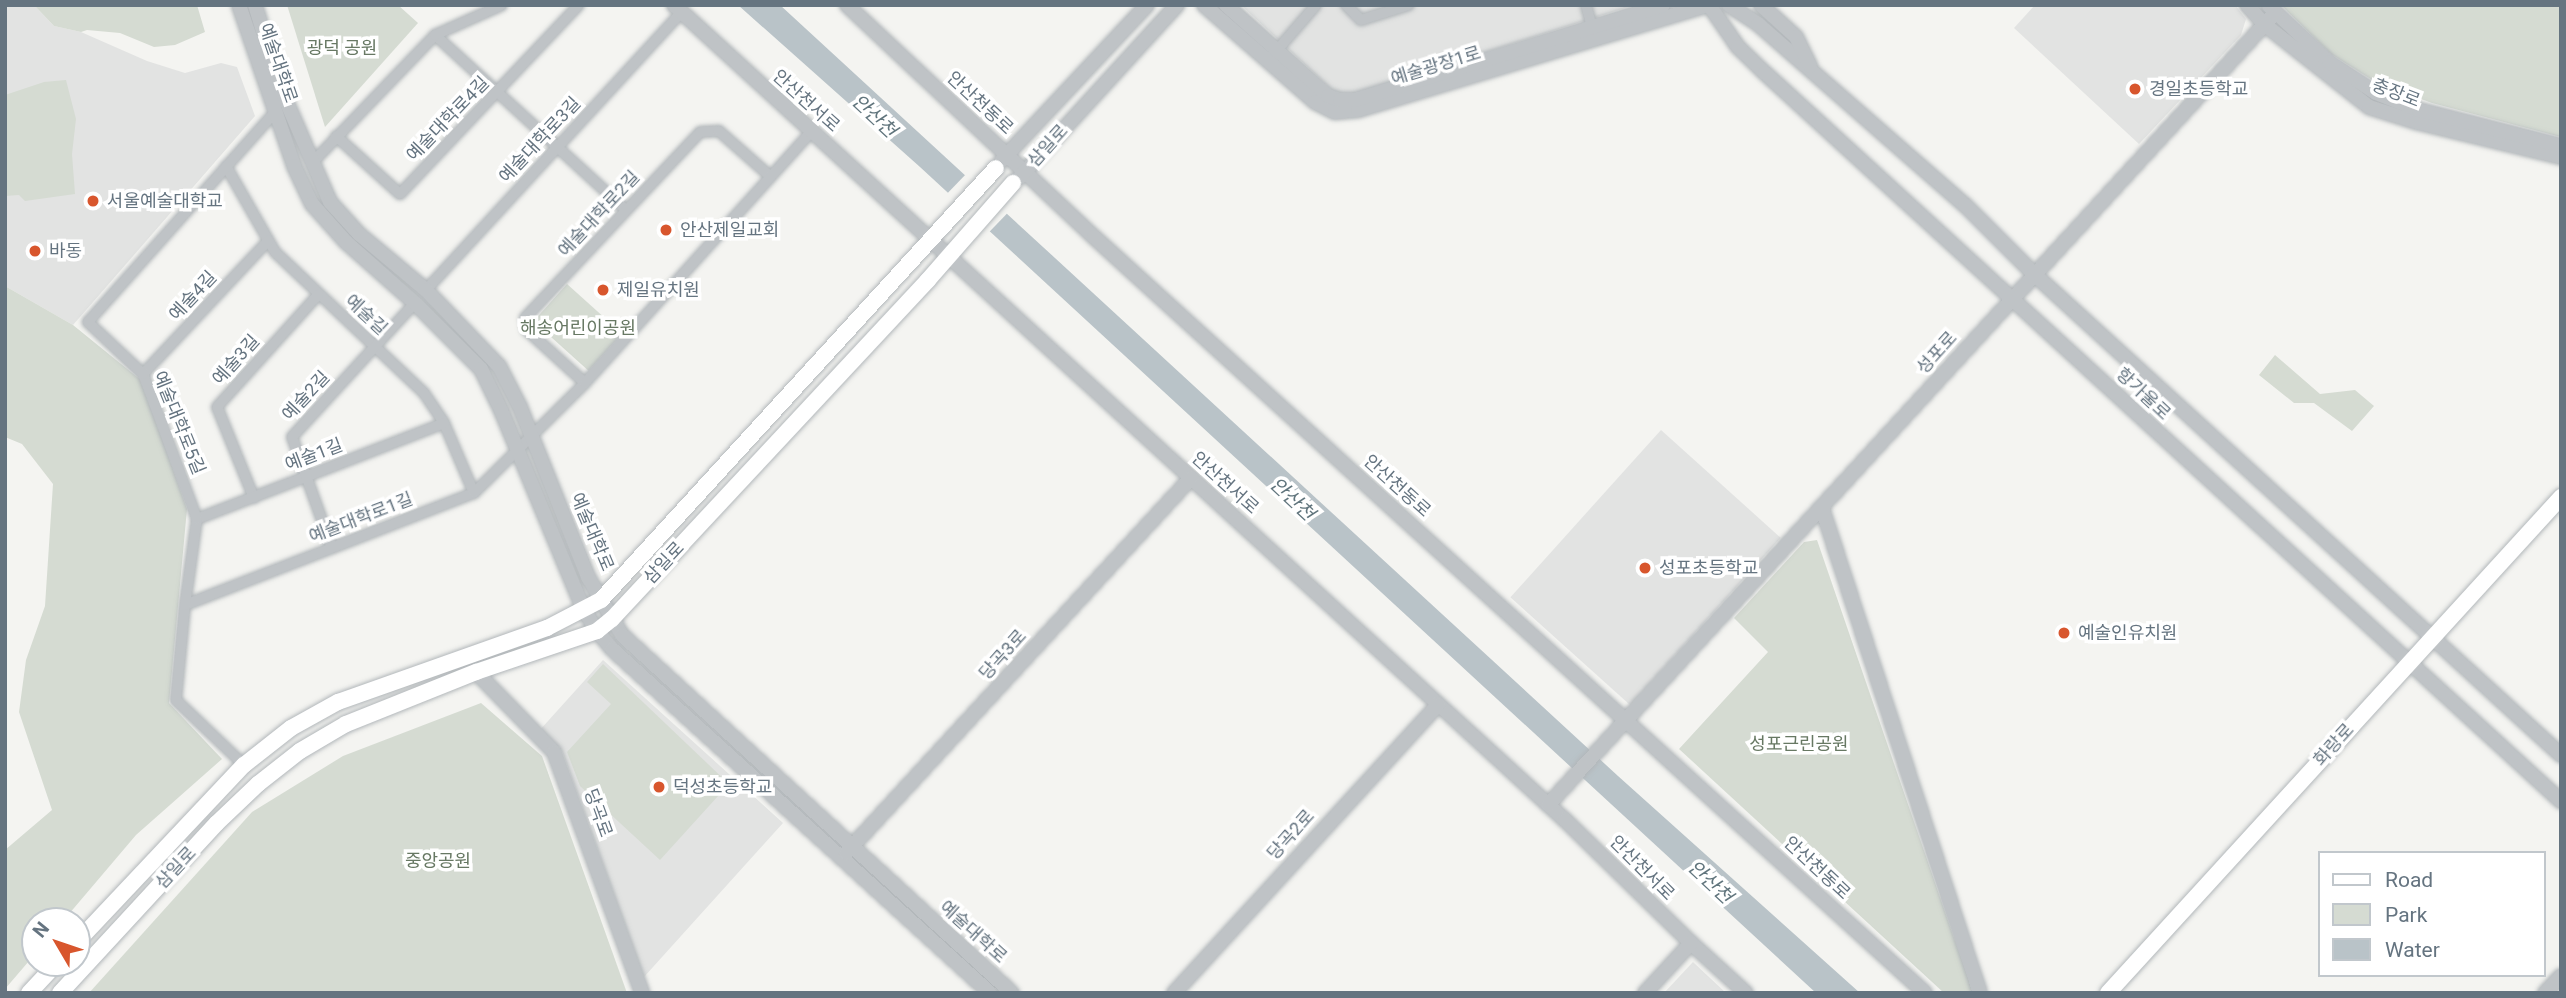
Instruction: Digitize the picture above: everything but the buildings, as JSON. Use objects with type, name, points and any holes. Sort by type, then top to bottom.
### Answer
[{"type":"main road","name":"삼일로","points":[[91,927],[244,765],[291,728],[338,702],[547,628],[601,600],[996,167]]},
{"type":"main road","name":"삼일로","points":[[60,993],[218,823],[258,784],[289,759],[346,724],[476,672],[597,631],[612,620],[1019,178]]},
{"type":"main road","name":"화랑로","points":[[2108,993],[2561,496]]},
{"type":"main road","points":[[29,993],[44,977]]},
{"type":"street","name":"예술대학로","points":[[239,5],[293,166],[312,204],[346,242],[415,303],[481,369],[584,610],[597,631],[612,649],[1012,993]]},
{"type":"street","name":"예술대학로","points":[[255,5],[279,87],[330,202],[359,234],[426,290],[499,366],[533,437],[588,577],[622,635],[990,993]]},
{"type":"street","points":[[312,163],[435,35],[502,5]]},
{"type":"street","name":"예술대학로4길","points":[[336,136],[400,194],[579,5]]},
{"type":"street","name":"안산천동로","points":[[847,5],[1007,155],[1019,178],[1627,720],[1925,993]]},
{"type":"street","name":"삼일로","points":[[996,167],[1147,5]]},
{"type":"street","name":"삼일로","points":[[1019,178],[1177,5]]},
{"type":"street","name":"예술광장1로","points":[[1205,5],[1328,96],[1355,100],[1594,32],[1709,5]]},
{"type":"street","name":"예술광장1로","points":[[1226,5],[1272,56]]},
{"type":"street","points":[[1272,56],[1316,5]]},
{"type":"street","points":[[1346,5],[1361,20],[1409,5]]},
{"type":"street","points":[[1586,5],[1594,32]]},
{"type":"street","name":"예술광장1로","points":[[1594,32],[1662,5]]},
{"type":"street","name":"항가울로","points":[[1709,5],[1738,47],[1765,74],[2561,801]]},
{"type":"street","name":"항가울로","points":[[1730,5],[1758,24],[1965,205],[2034,274],[2561,755]]},
{"type":"street","name":"항가울로","points":[[1761,5],[1796,37],[1812,71]]},
{"type":"street","name":"충장로","points":[[2247,5],[2264,24],[2369,107],[2416,122],[2561,157]]},
{"type":"street","name":"성포로","points":[[1548,805],[2264,24],[2272,8]]},
{"type":"street","name":"충장로","points":[[2272,8],[2329,62],[2376,93],[2419,110],[2561,146]]},
{"type":"street","name":"안산천서로","points":[[677,10],[1548,805],[1746,993]]},
{"type":"street","name":"예술대학로3길","points":[[426,290],[557,148],[677,10]]},
{"type":"street","points":[[435,35],[626,210]]},
{"type":"street","name":"예술대학로5길","points":[[244,765],[176,700],[197,519],[143,374],[88,322],[274,113]]},
{"type":"street","name":"예술대학로2길","points":[[585,383],[527,330],[525,318],[701,132],[719,131],[771,177]]},
{"type":"street","points":[[533,437],[811,132]]},
{"type":"street","name":"예술길","points":[[226,166],[268,241],[318,295],[424,393],[444,423],[474,493]]},
{"type":"street","name":"예술4길","points":[[143,374],[268,241]]},
{"type":"street","name":"예술3길","points":[[254,498],[218,407],[318,295]]},
{"type":"street","points":[[376,348],[415,303]]},
{"type":"street","name":"예술2길","points":[[306,478],[292,437],[376,348]]},
{"type":"street","name":"예술1길","points":[[197,519],[444,423]]},
{"type":"street","name":"예술대학로1길","points":[[185,605],[474,493],[533,437]]},
{"type":"street","points":[[306,478],[332,548]]},
{"type":"street","name":"당곡3로","points":[[847,852],[1191,478]]},
{"type":"street","points":[[1822,508],[1980,993]]},
{"type":"street","name":"당곡로","points":[[476,672],[554,752],[642,993]]},
{"type":"street","name":"당곡2로","points":[[1174,993],[1438,705]]},
{"type":"street","points":[[1645,993],[1691,943]]},
{"type":"street","points":[[2545,993],[2561,976]]},
{"type":"shaded area","name":"서울예술대학교","points":[[5,5],[34,5],[54,26],[81,32],[147,61],[185,73],[221,63],[237,67],[255,116],[73,325],[5,286]]},
{"type":"shaded area","points":[[1241,5],[1634,5],[1341,98]]},
{"type":"shaded area","name":"경일초등학교","points":[[2035,5],[2235,5],[2246,19],[2241,35],[2139,144],[2014,28]]},
{"type":"shaded area","name":"성포초등학교","points":[[1661,430],[1781,538],[1630,705],[1510,597]]},
{"type":"shaded area","name":"덕성초등학교","points":[[603,660],[783,823],[644,977],[562,751],[539,731]]},
{"type":"shaded area","points":[[1693,962],[1726,993],[1664,993]]},
{"type":"green space","points":[[34,5],[197,5],[205,32],[175,45],[154,47],[120,33],[87,30],[81,32],[54,26]]},
{"type":"green space","name":"광덕 공원","points":[[287,5],[398,5],[418,23],[325,127]]},
{"type":"green space","points":[[2281,5],[2561,5],[2561,137],[2432,103],[2377,83],[2331,54]]},
{"type":"green space","points":[[66,80],[76,119],[72,154],[75,194],[25,201],[19,195],[5,196],[5,95],[44,82]]},
{"type":"green space","name":"해송어린이공원","points":[[567,284],[622,334],[589,371],[534,321]]},
{"type":"green space","points":[[5,286],[73,325],[142,381],[187,509],[169,703],[222,759],[136,835],[75,907],[21,907],[21,970],[5,989],[5,850],[52,810],[19,712],[26,660],[45,606],[53,484],[22,444],[5,437]]},
{"type":"green space","points":[[2275,355],[2320,394],[2355,390],[2374,406],[2352,431],[2314,403],[2294,403],[2259,375]]},
{"type":"green space","name":"성포근린공원","points":[[1817,540],[1973,993],[1944,993],[1679,749],[1768,652],[1734,618],[1804,542]]},
{"type":"green space","points":[[603,664],[729,784],[660,860],[580,786],[567,752],[611,704],[587,682]]},
{"type":"green space","name":"중앙공원","points":[[481,703],[542,756],[627,993],[89,993],[252,812],[343,756]]},
{"type":"water","name":"안산천","points":[[738,5],[780,5],[1618,776],[1860,993],[1816,993],[920,167]]},
{"type":"pier","points":[[968,172],[1009,212],[986,235],[945,196]]},
{"type":"place","name":"경일초등학교","points":[[2135,89]]},
{"type":"place","name":"서울예술대학교","points":[[93,201]]},
{"type":"place","name":"안산제일교회","points":[[666,230]]},
{"type":"place","name":"바동","points":[[35,251]]},
{"type":"place","name":"제일유치원","points":[[603,290]]},
{"type":"place","name":"성포초등학교","points":[[1645,568]]},
{"type":"place","name":"예술인유치원","points":[[2064,633]]},
{"type":"place","name":"덕성초등학교","points":[[659,787]]}]
